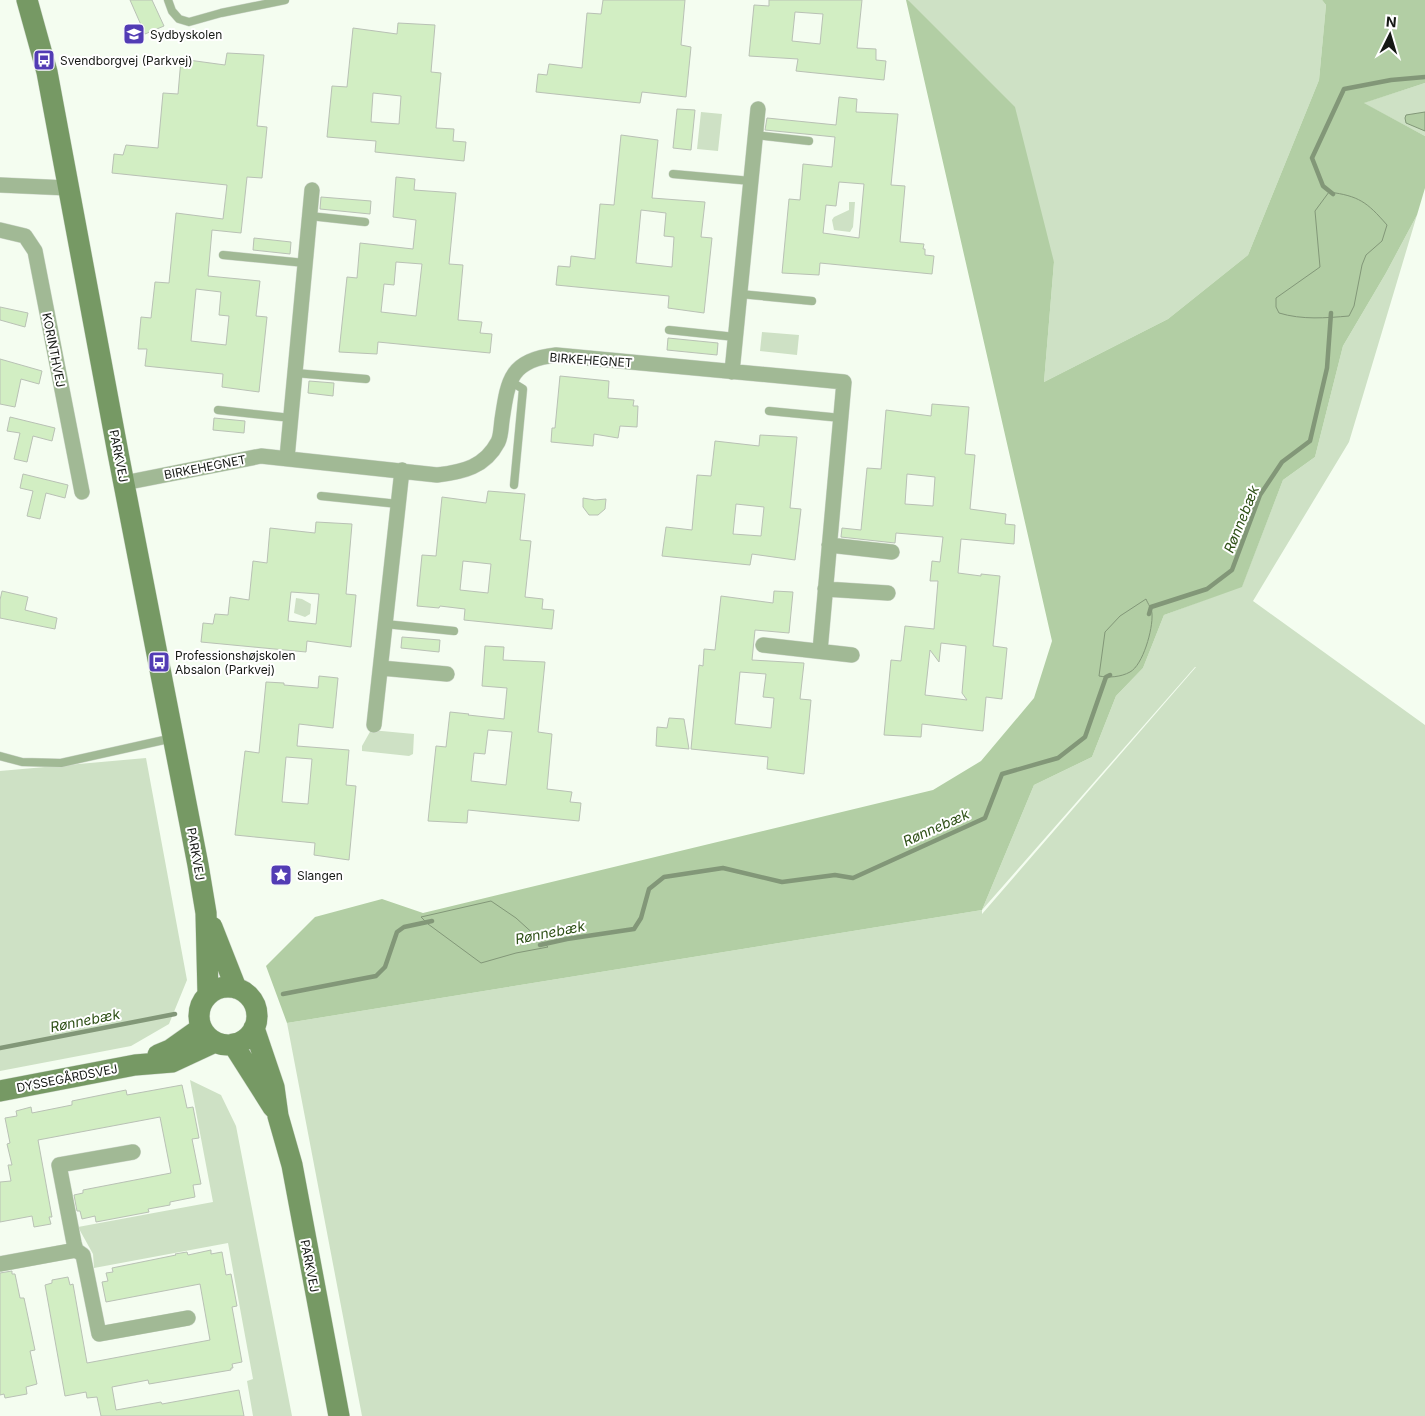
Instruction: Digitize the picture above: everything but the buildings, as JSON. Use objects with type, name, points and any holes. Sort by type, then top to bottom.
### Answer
[{"type":"street","name":"PARKVEJ","points":[[31,1],[47,72],[124,483],[175,738],[206,913],[208,994]]},
{"type":"street","points":[[732,372],[758,109]]},
{"type":"street","points":[[0,185],[68,188]]},
{"type":"street","points":[[287,458],[312,190]]},
{"type":"street","name":"KORINTHVEJ","points":[[0,230],[25,236],[35,251],[82,492]]},
{"type":"street","name":"BIRKEHEGNET","points":[[510,380],[514,373],[525,363],[541,357],[556,355],[844,382],[820,651]]},
{"type":"street","points":[[499,441],[510,380]]},
{"type":"street","name":"BIRKEHEGNET","points":[[124,483],[261,456],[437,475],[460,472],[476,466],[499,441]]},
{"type":"street","points":[[374,725],[402,470]]},
{"type":"street","points":[[829,545],[892,552]]},
{"type":"street","points":[[825,589],[888,593]]},
{"type":"street","points":[[763,645],[852,655]]},
{"type":"street","points":[[381,668],[447,674]]},
{"type":"street","name":"PARKVEJ","points":[[206,913],[236,988]]},
{"type":"street","points":[[221,988],[236,988],[248,995],[255,1007],[257,1014],[254,1028],[245,1039],[216,1038],[199,1021],[200,1006],[208,994],[221,988]]},
{"type":"street","name":"PARKVEJ","points":[[254,1028],[274,1087],[278,1116],[292,1165],[339,1416]]},
{"type":"street","name":"PARKVEJ","points":[[216,1038],[278,1116]]},
{"type":"street","name":"DYSSEGÅRDSVEJ","points":[[0,1091],[135,1065],[170,1050],[216,1038]]},
{"type":"street","points":[[133,1152],[59,1165],[76,1250],[83,1255],[100,1334],[188,1318]]},
{"type":"street","points":[[0,1264],[76,1250]]},
{"type":"lane","points":[[168,0],[172,11],[179,19],[189,22],[285,0]]},
{"type":"lane","points":[[755,135],[808,141]]},
{"type":"lane","points":[[673,174],[751,181]]},
{"type":"lane","points":[[310,216],[365,222]]},
{"type":"lane","points":[[223,255],[306,263]]},
{"type":"lane","points":[[740,294],[812,301]]},
{"type":"lane","points":[[670,330],[735,337]]},
{"type":"lane","points":[[295,373],[366,379]]},
{"type":"lane","points":[[510,380],[523,389],[514,485]]},
{"type":"lane","points":[[218,410],[290,418]]},
{"type":"lane","points":[[768,412],[841,418]]},
{"type":"lane","points":[[499,441],[518,443]]},
{"type":"lane","points":[[321,496],[398,504]]},
{"type":"lane","points":[[386,624],[454,631]]},
{"type":"lane","points":[[0,756],[22,762],[61,763],[175,738]]},
{"type":"shaded area","points":[[906,0],[1015,107],[1054,262],[1044,382],[1168,319],[1248,255],[1319,80],[1326,5],[1322,0],[1425,0],[1425,83],[1364,103],[1425,136],[1425,188],[1417,215],[1386,273],[1343,346],[1315,457],[1283,480],[1242,587],[1164,615],[1143,668],[1116,696],[1092,757],[1034,785],[982,910],[287,1023],[266,966],[315,917],[382,899],[423,913],[933,790],[981,761],[1034,698],[1052,641]]},
{"type":"shaded area","points":[[908,0],[1322,0],[1326,5],[1319,80],[1248,255],[1168,319],[1044,382],[1054,262]]},
{"type":"shaded area","points":[[1425,83],[1425,136],[1363,103]]},
{"type":"shaded area","points":[[701,112],[722,114],[718,151],[697,149]]},
{"type":"shaded area","points":[[1425,112],[1425,131],[1406,123],[1406,115]]},
{"type":"shaded area","points":[[1329,192],[1355,198],[1374,211],[1387,225],[1382,241],[1366,255],[1362,265],[1354,306],[1349,316],[1305,318],[1279,313],[1276,307],[1276,298],[1320,267],[1315,211]]},
{"type":"shaded area","points":[[849,202],[855,202],[853,227],[850,232],[834,230],[832,220],[834,217],[849,210]]},
{"type":"shaded area","points":[[1417,215],[1349,442],[1253,601],[1425,725],[1425,1416],[362,1416],[287,1023],[982,910],[1034,785],[1092,757],[1116,696],[1143,668],[1164,615],[1242,586],[1283,480],[1315,457],[1343,346],[1386,273]],"holes":[[[1196,667],[982,914],[982,910]]]},
{"type":"shaded area","points":[[762,332],[799,335],[797,355],[760,351]]},
{"type":"shaded area","points":[[296,598],[311,604],[310,614],[305,617],[294,613]]},
{"type":"shaded area","points":[[1146,599],[1151,610],[1152,621],[1149,637],[1139,662],[1135,668],[1123,675],[1099,676],[1105,632],[1120,616]]},
{"type":"shaded area","points":[[371,730],[414,734],[413,754],[409,756],[362,751],[362,746]]},
{"type":"shaded area","points":[[146,758],[187,980],[169,1024],[131,1046],[0,1071],[0,771]]},
{"type":"shaded area","points":[[491,901],[516,918],[548,947],[516,953],[481,963],[421,917]]},
{"type":"shaded area","points":[[190,1080],[221,1095],[236,1126],[292,1416],[253,1416],[247,1381],[253,1379],[228,1243],[94,1268],[93,1254],[78,1227],[213,1202]]},
{"type":"waterway","name":"Rønnebæk","points":[[1333,194],[1323,186],[1312,158],[1344,89],[1391,80],[1425,77]]},
{"type":"waterway","name":"Rønnebæk","points":[[1149,614],[1151,607],[1207,589],[1232,570],[1260,495],[1282,462],[1310,441],[1327,368],[1331,313]]},
{"type":"waterway","name":"Rønnebæk","points":[[540,945],[634,929],[641,918],[649,889],[664,877],[723,868],[782,882],[835,875],[853,878],[985,818],[1002,774],[1058,758],[1085,737],[1106,677],[1110,675]]},
{"type":"waterway","name":"Rønnebæk","points":[[283,994],[376,976],[385,967],[397,932],[404,927],[432,921]]},
{"type":"waterway","name":"Rønnebæk","points":[[0,1048],[175,1014]]},
{"type":"place","name":"Sydbyskolen","points":[[134,34]]},
{"type":"place","name":"Svendborgvej (Parkvej)","points":[[44,60]]},
{"type":"place","name":"Professionshøjskolen Absalon (Parkvej)","points":[[159,662]]},
{"type":"place","name":"Slangen","points":[[281,875]]}]
